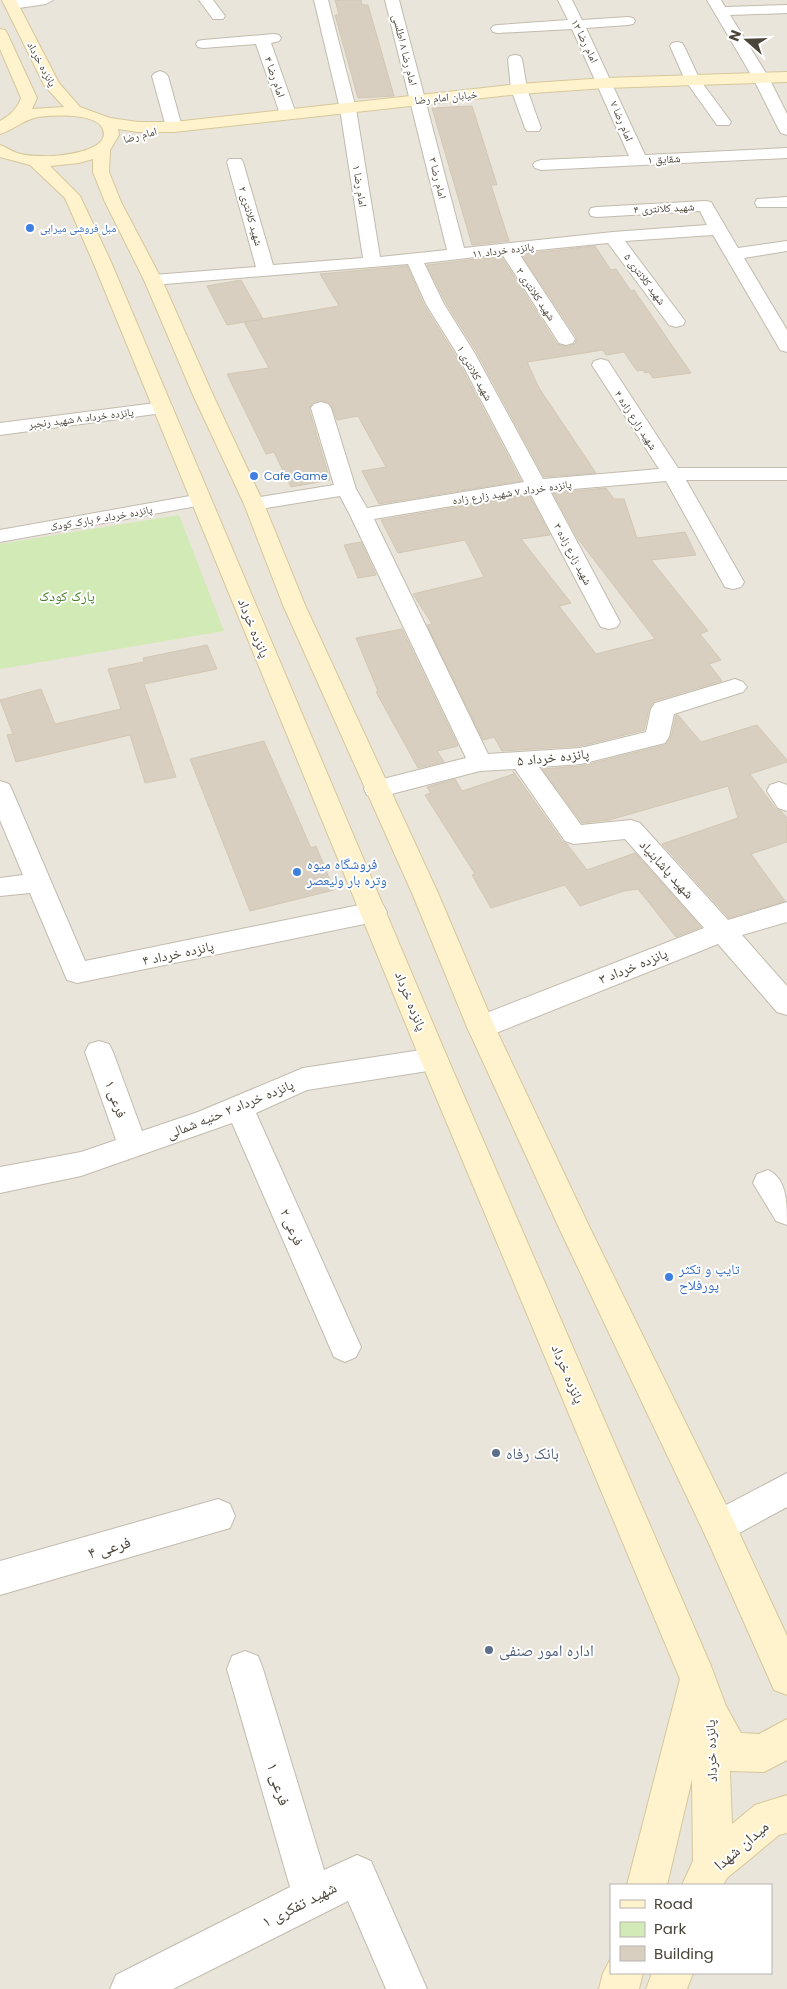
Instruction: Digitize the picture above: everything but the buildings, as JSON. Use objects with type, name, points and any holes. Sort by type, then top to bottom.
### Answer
[{"type":"main road","name":"پانزده خرداد","points":[[10,2],[52,86],[75,110],[88,114]]},
{"type":"main road","name":"پانزده خرداد","points":[[0,32],[29,98],[27,105],[5,125]]},
{"type":"main road","name":"خیابان امام رضا","points":[[88,114],[105,122],[138,127],[174,127],[519,89],[605,82],[787,77]]},
{"type":"main road","points":[[5,125],[32,114],[51,111],[71,111],[88,114]]},
{"type":"main road","name":"پانزده خرداد","points":[[105,122],[111,129],[111,137],[104,146],[101,172],[82,181],[72,196],[163,408],[434,1059],[698,1679],[710,1714],[708,1875]]},
{"type":"main road","name":"امام رضا","points":[[12,157],[56,162],[76,159],[94,153],[104,146],[174,127]]},
{"type":"main road","name":"پانزده خرداد","points":[[12,157],[82,181],[153,280],[203,395],[254,504],[294,605],[376,789],[425,893],[481,1027],[575,1230],[718,1527],[787,1676]]},
{"type":"main road","points":[[647,1884],[698,1679]]},
{"type":"main road","points":[[710,1714],[730,1752],[764,1753],[787,1738]]},
{"type":"main road","name":"میدان شهدا","points":[[708,1875],[769,1819],[787,1814]]},
{"type":"main road","points":[[619,1989],[623,1974]]},
{"type":"main road","points":[[666,1989],[673,1974]]},
{"type":"main road","points":[[688,1974],[688,1989]]},
{"type":"street","points":[[10,2],[46,0]]},
{"type":"street","points":[[206,0],[218,16]]},
{"type":"street","name":"امام رضا ۱","points":[[321,0],[348,109],[372,263]]},
{"type":"street","name":"امام رضا ۸ اطلسی","points":[[392,0],[418,100]]},
{"type":"street","name":"امام رضا ۱۲","points":[[565,0],[605,82]]},
{"type":"street","points":[[717,5],[787,9]]},
{"type":"street","points":[[717,5],[761,78],[786,125]]},
{"type":"street","points":[[498,28],[628,21]]},
{"type":"street","name":"امام رضا ۴","points":[[204,44],[268,39],[288,114]]},
{"type":"street","points":[[677,46],[693,80],[723,122]]},
{"type":"street","points":[[515,59],[519,89],[533,128]]},
{"type":"street","points":[[160,76],[174,127]]},
{"type":"street","name":"امام رضا ۷","points":[[605,82],[639,160]]},
{"type":"street","name":"امام رضا ۳","points":[[418,100],[457,255]]},
{"type":"street","name":"شقایق ۱","points":[[541,165],[787,153]]},
{"type":"street","name":"شهید کلانتری ۲","points":[[235,162],[266,270]]},
{"type":"street","points":[[763,203],[787,202]]},
{"type":"street","name":"شهید کلانتری ۴","points":[[597,212],[705,206],[718,229]]},
{"type":"street","points":[[718,229],[785,339]]},
{"type":"street","name":"پانزده خرداد ۱۱","points":[[153,280],[372,263],[613,237],[718,229]]},
{"type":"street","name":"شهید کلانتری ۵","points":[[613,237],[676,321]]},
{"type":"street","points":[[732,254],[787,246]]},
{"type":"street","name":"شهید کلانتری ۳","points":[[507,249],[566,339]]},
{"type":"street","name":"شهید کلانتری ۱","points":[[414,259],[435,304],[465,352],[537,486]]},
{"type":"street","name":"شهید زارع زاده ۴","points":[[601,365],[672,474],[733,582]]},
{"type":"street","name":"پانزده خرداد ۸ شهید رنجبر","points":[[0,429],[163,408]]},
{"type":"street","points":[[322,408],[346,489],[361,515],[480,763]]},
{"type":"street","name":"پانزده خرداد ۷ شهید زارع زاده","points":[[361,515],[537,486],[672,474],[782,480]]},
{"type":"street","name":"شهید زارع زاده ۳","points":[[537,486],[609,622]]},
{"type":"street","points":[[254,504],[346,489]]},
{"type":"street","name":"پانزده خرداد ۶ پارک کودک","points":[[0,536],[201,500]]},
{"type":"street","name":"پانزده خرداد ۵","points":[[376,789],[480,763],[581,756],[657,737],[664,709],[735,686]]},
{"type":"street","name":"شهید پاشابنیاد","points":[[521,760],[574,835],[631,829],[723,931]]},
{"type":"street","points":[[0,790],[39,882],[0,887]]},
{"type":"street","name":"پانزده خرداد ۴","points":[[39,882],[77,973],[374,912]]},
{"type":"street","name":"پانزده خرداد ۳","points":[[481,1027],[723,931],[787,912]]},
{"type":"street","points":[[723,931],[787,1004]]},
{"type":"street","name":"فرعی ۱","points":[[99,1052],[134,1147]]},
{"type":"street","name":"پانزده خرداد ۲ حنیه شمالی","points":[[0,1180],[81,1164],[134,1147],[208,1121],[303,1079],[434,1059]]},
{"type":"street","name":"فرعی ۲","points":[[239,1107],[345,1347]]},
{"type":"street","points":[[768,1183],[787,1212]]},
{"type":"street","points":[[718,1527],[787,1489]]},
{"type":"street","name":"فرعی ۴","points":[[0,1578],[218,1516]]},
{"type":"street","name":"فرعی ۱","points":[[245,1669],[313,1898]]},
{"type":"street","name":"شهید تفکری ۱","points":[[130,1989],[357,1875],[407,1989]]},
{"type":"shaded area","points":[[0,0],[787,0],[787,1989],[0,1989]]},
{"type":"green space","name":"پارک کودک","points":[[179,515],[224,631],[0,669],[0,544]]},
{"type":"place","name":"مبل فروشی میرابی","points":[[30,228]]},
{"type":"place","name":"Cafe Game","points":[[254,476]]},
{"type":"place","name":"فروشگاه میوه وتره بار ولیعصر","points":[[297,872]]},
{"type":"place","name":"تایپ و تکثر پورفلاح","points":[[669,1277]]},
{"type":"place","name":"بانک رفاه","points":[[496,1453]]},
{"type":"place","name":"اداره امور صنفی","points":[[489,1650]]}]
